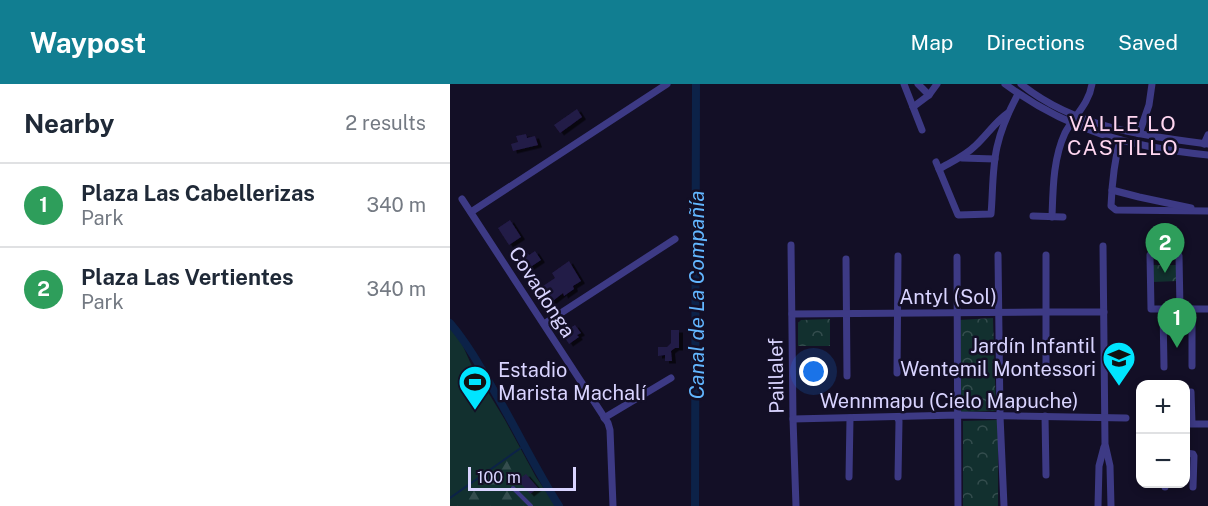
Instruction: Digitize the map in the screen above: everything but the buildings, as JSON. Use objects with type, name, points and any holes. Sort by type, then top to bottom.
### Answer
[{"type":"street","points":[[471,212],[667,84]]},
{"type":"street","points":[[904,84],[922,130]]},
{"type":"street","points":[[918,84],[929,95]]},
{"type":"street","points":[[913,107],[929,95],[937,84]]},
{"type":"street","points":[[1005,84],[1037,107],[1120,140],[1161,149],[1208,155]]},
{"type":"street","points":[[1021,84],[1074,120],[1139,134],[1206,144],[1208,135]]},
{"type":"street","points":[[1052,217],[1054,179],[1059,150],[1065,134],[1084,106],[1092,84]]},
{"type":"street","points":[[1139,134],[1149,105],[1152,84]]},
{"type":"street","points":[[1009,112],[977,145],[960,158],[938,166],[958,215],[990,214],[995,159],[1001,132],[1018,94]]},
{"type":"street","points":[[1120,140],[1115,161],[1111,206],[1116,210],[1208,211]]},
{"type":"street","points":[[960,158],[995,159]]},
{"type":"street","points":[[1112,190],[1208,211]]},
{"type":"street","name":"Covadonga","points":[[462,199],[610,430],[613,506]]},
{"type":"street","points":[[1034,216],[1063,217]]},
{"type":"street","points":[[544,324],[675,239]]},
{"type":"street","name":"Paillalef","points":[[791,246],[796,506]]},
{"type":"street","points":[[1103,246],[1105,444],[1110,466],[1111,506]]},
{"type":"street","points":[[998,255],[1000,416],[1004,506]]},
{"type":"street","points":[[1046,255],[1046,375]]},
{"type":"street","points":[[1150,255],[1151,309],[1208,309]]},
{"type":"street","points":[[897,373],[898,256]]},
{"type":"street","points":[[1179,256],[1180,309]]},
{"type":"street","points":[[957,257],[958,506]]},
{"type":"street","points":[[846,259],[846,376]]},
{"type":"street","points":[[1163,309],[1164,367]]},
{"type":"street","points":[[1192,309],[1192,366]]},
{"type":"street","name":"Antyl (Sol)","points":[[792,314],[1104,312]]},
{"type":"street","points":[[1105,365],[1127,366]]},
{"type":"street","points":[[604,418],[672,378]]},
{"type":"street","points":[[1190,408],[1191,392]]},
{"type":"street","name":"Wennmapu (Cielo Mapuche)","points":[[793,419],[958,415],[1126,418]]},
{"type":"street","points":[[1045,416],[1046,475]]},
{"type":"street","points":[[897,417],[899,421],[898,477]]},
{"type":"street","points":[[849,477],[850,418]]},
{"type":"street","points":[[1190,424],[1208,424]]},
{"type":"street","points":[[1098,506],[1099,466],[1105,444]]},
{"type":"street","points":[[1190,454],[1194,456],[1193,486]]},
{"type":"lane","points":[[513,488],[531,506]]},
{"type":"green space","points":[[1153,265],[1177,265],[1177,281],[1153,282]]},
{"type":"green space","points":[[993,318],[996,411],[960,412],[959,320]]},
{"type":"green space","points":[[830,319],[830,346],[798,346],[798,323],[801,320]]},
{"type":"green space","name":"Estadio Marista Machalí","points":[[450,325],[458,335],[471,364],[536,477],[556,506],[450,506]]},
{"type":"green space","points":[[998,420],[998,506],[963,506],[963,421]]},
{"type":"green space","points":[[505,457],[530,506],[450,506],[450,495]]},
{"type":"waterway","name":"Canal de La Compañía","points":[[695,506],[696,84]]},
{"type":"waterway","points":[[450,323],[478,363],[559,506]]},
{"type":"waterway","points":[[450,498],[525,445]]},
{"type":"place","name":"Plaza Las Vertientes","points":[[1165,273]]},
{"type":"place","name":"Plaza Las Cabellerizas","points":[[1177,348]]},
{"type":"place","name":"Jardín Infantil Wentemil Montessori","points":[[1119,387]]},
{"type":"place","name":"Estadio Marista Machalí","points":[[475,411]]},
{"type":"district","name":"VALLE LO CASTILLO","points":[[1123,135]]}]
